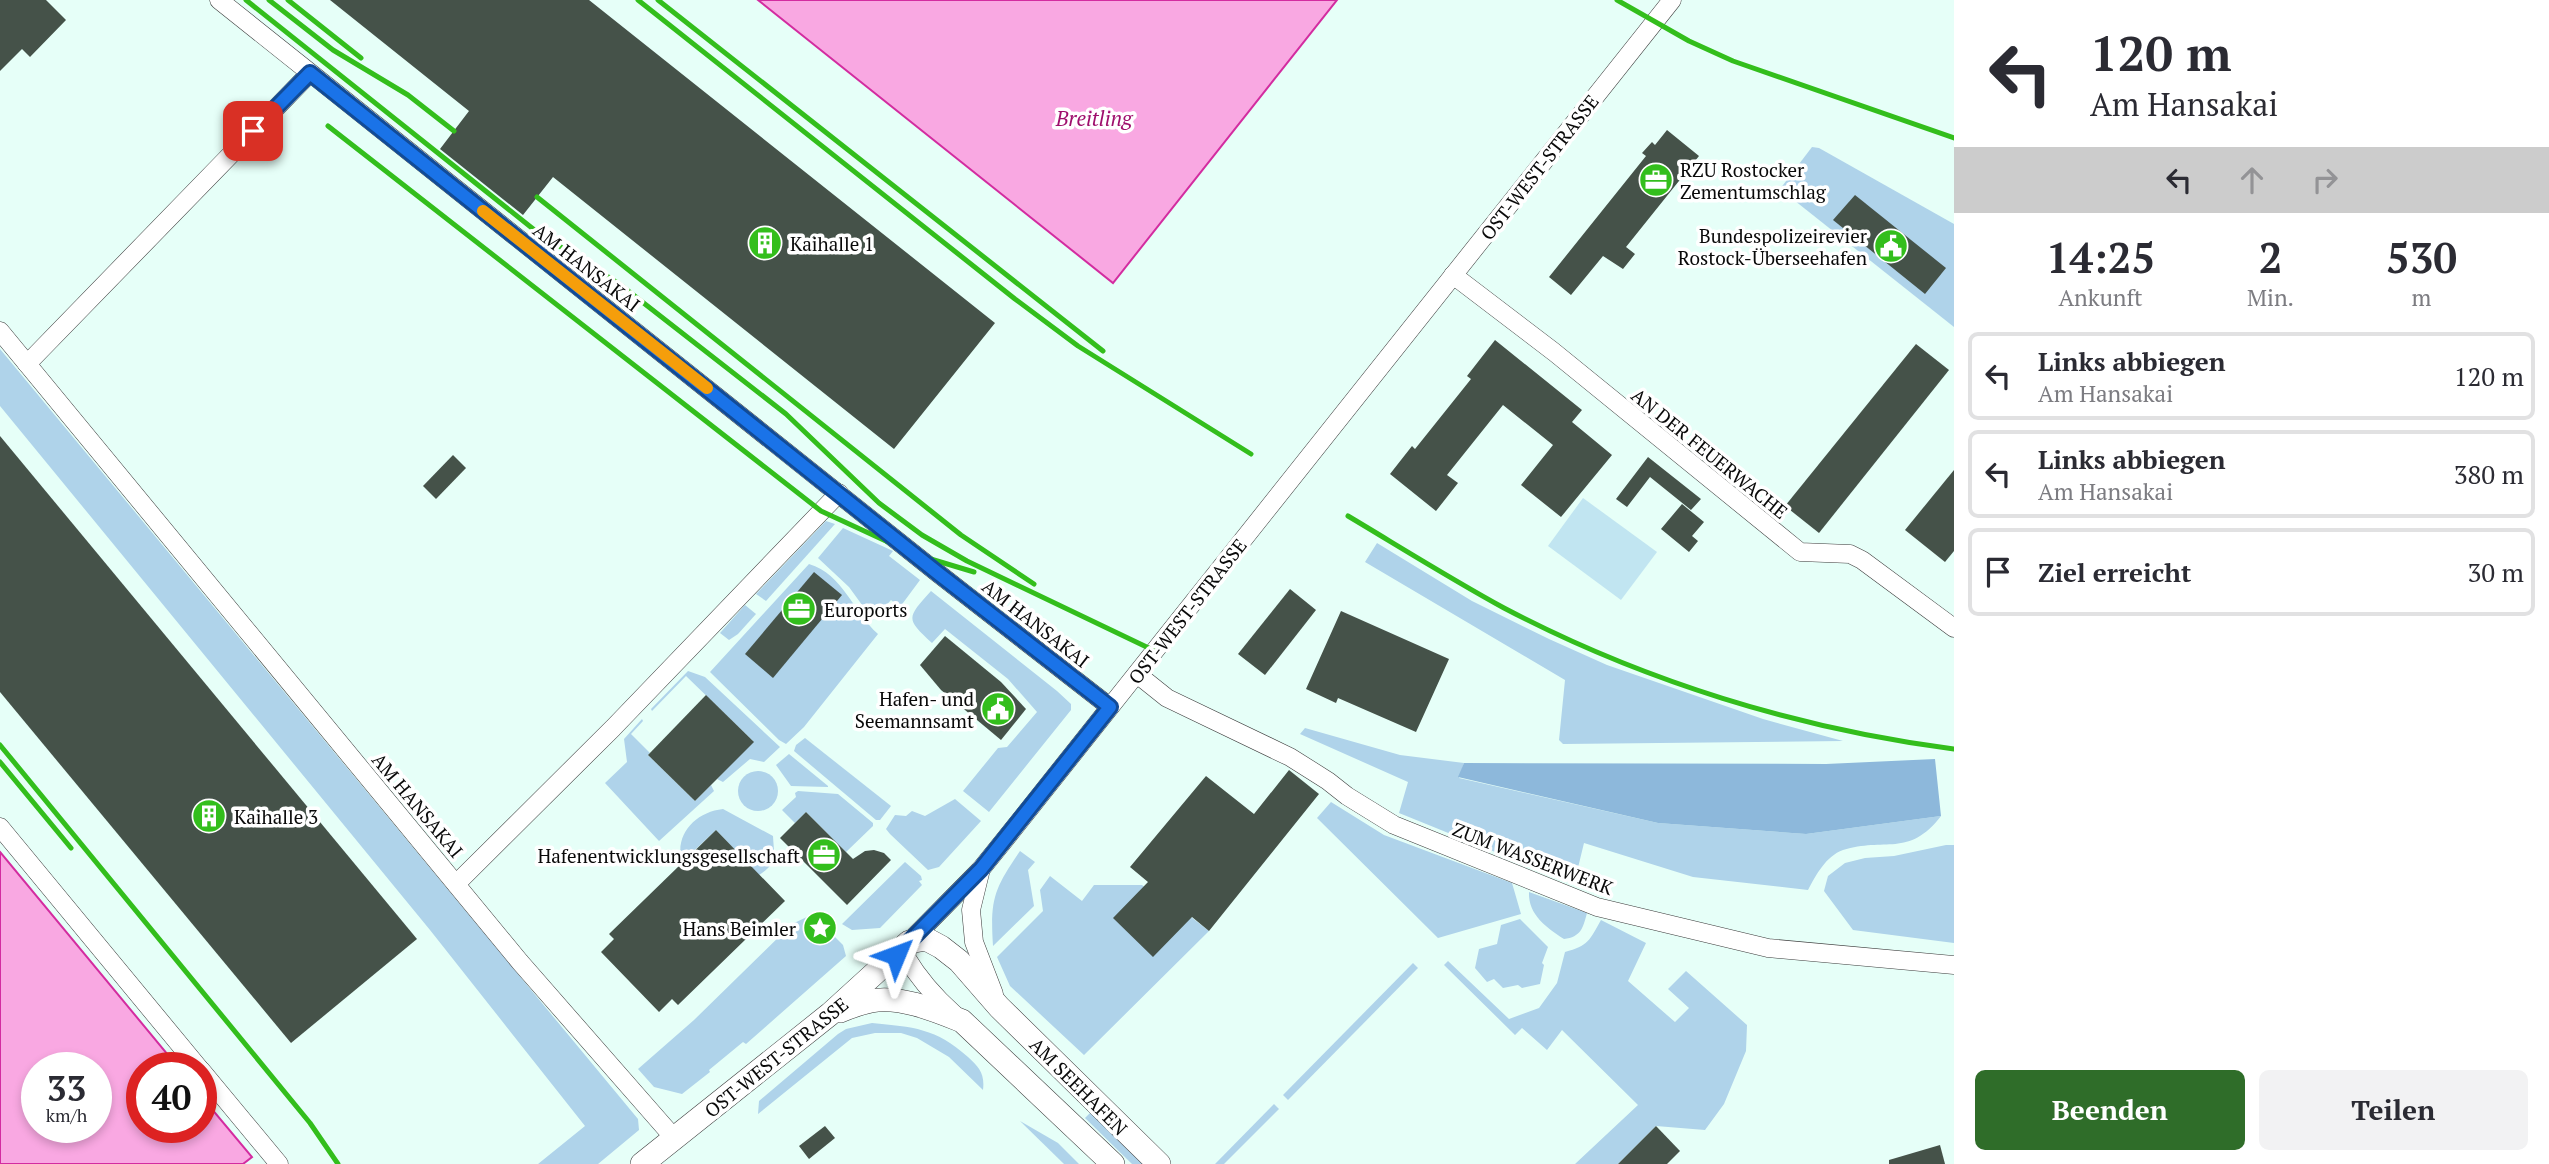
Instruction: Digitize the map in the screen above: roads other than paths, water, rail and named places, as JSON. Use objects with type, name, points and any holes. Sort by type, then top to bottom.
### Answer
[{"type":"street","name":"AM HANSAKAI","points":[[219,0],[939,574],[1110,707]]},
{"type":"street","name":"OST-WEST-STRASSE","points":[[642,1164],[830,1014],[909,942],[981,869],[1672,0]]},
{"type":"street","points":[[27,364],[310,73]]},
{"type":"street","name":"AN DER FEUERWACHE","points":[[1453,275],[1554,352],[1800,552],[1850,554],[1863,559],[1954,628]]},
{"type":"street","name":"AM HANSAKAI","points":[[0,331],[520,962],[675,1139]]},
{"type":"street","name":"AM HANSAKAI","points":[[456,884],[613,728],[839,493]]},
{"type":"street","name":"ZUM WASSERWERK","points":[[1137,674],[1167,698],[1290,757],[1394,825],[1597,908],[1768,948],[1954,965]]},
{"type":"street","points":[[0,827],[186,1052]]},
{"type":"street","name":"AM SEEHAFEN","points":[[981,869],[971,910],[974,942],[999,1007]]},
{"type":"street","name":"AM SEEHAFEN","points":[[1112,1164],[937,999],[906,957],[909,942],[926,939],[959,961],[999,1007],[1159,1164]]},
{"type":"street","name":"AM SEEHAFEN","points":[[830,1014],[873,1000],[930,1008],[962,1021]]},
{"type":"street","points":[[217,1089],[279,1164]]},
{"type":"water","name":"Breitling","points":[[758,0],[1337,0],[1113,283]]},
{"type":"water","points":[[0,852],[166,1052],[126,1052],[126,1143],[217,1143],[217,1115],[252,1157],[243,1164],[0,1164]]},
{"type":"railway","points":[[246,0],[537,232],[618,283],[786,414],[879,503],[922,535],[967,561],[1155,651]]},
{"type":"railway","points":[[269,0],[333,50],[408,95],[454,131]]},
{"type":"railway","points":[[288,0],[361,58]]},
{"type":"railway","points":[[638,0],[1078,346],[1251,454]]},
{"type":"railway","points":[[658,0],[1103,351]]},
{"type":"railway","points":[[1617,0],[1689,41],[1733,61],[1954,138]]},
{"type":"railway","points":[[328,126],[821,511],[914,554],[974,572]]},
{"type":"railway","points":[[537,197],[961,535],[1034,584]]},
{"type":"railway","points":[[1348,516],[1504,608],[1611,658],[1666,679],[1780,715],[1837,729],[1954,749]]},
{"type":"railway","points":[[0,745],[310,1123],[338,1164]]},
{"type":"railway","points":[[0,762],[71,848]]},
{"type":"place","name":"RZU Rostocker Zementumschlag","points":[[1656,180]]},
{"type":"place","name":"Kaihalle 1","points":[[765,243]]},
{"type":"place","name":"Bundespolizeirevier Rostock-Überseehafen","points":[[1891,246]]},
{"type":"place","name":"Euroports","points":[[799,609]]},
{"type":"place","name":"Hafen- und Seemannsamt","points":[[998,709]]},
{"type":"place","name":"Kaihalle 3","points":[[209,816]]},
{"type":"place","name":"Hafenentwicklungsgesellschaft","points":[[824,855]]},
{"type":"place","name":"Hans Beimler","points":[[820,928]]}]
